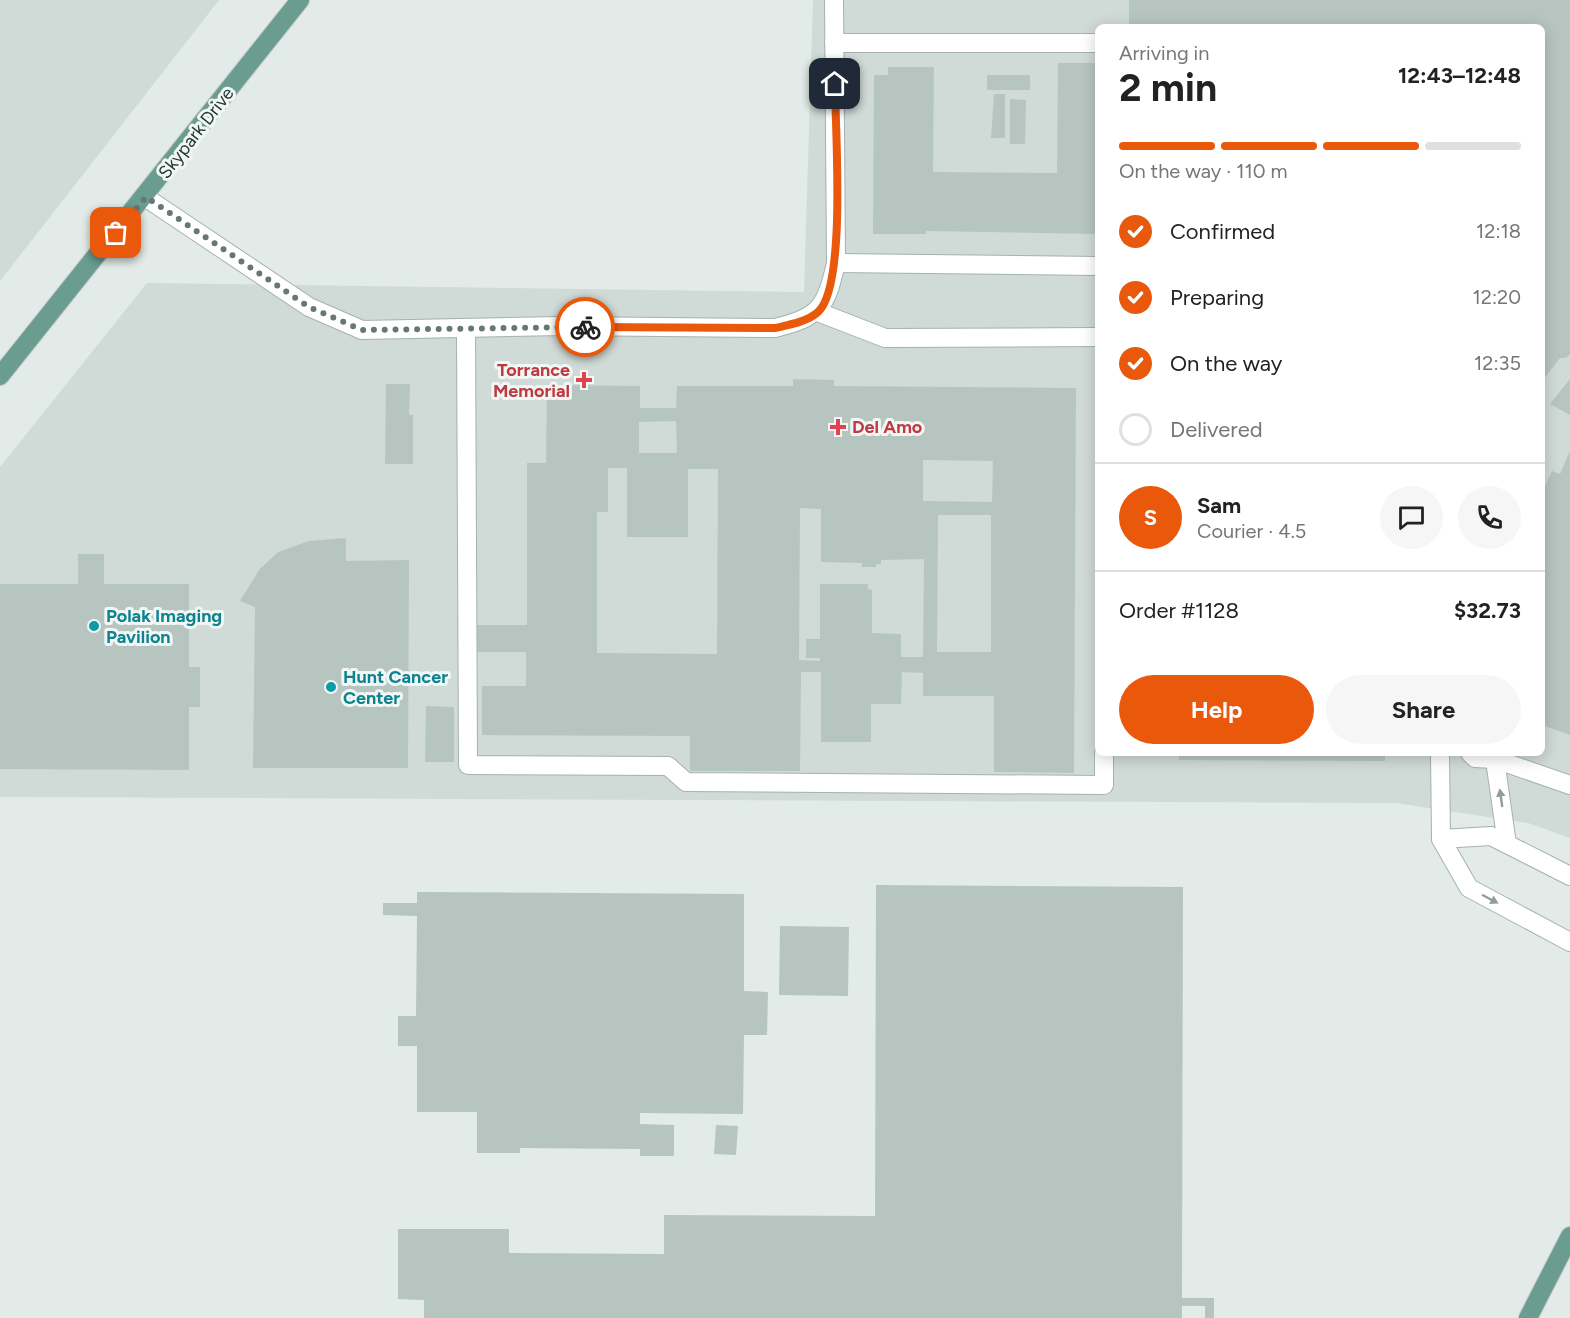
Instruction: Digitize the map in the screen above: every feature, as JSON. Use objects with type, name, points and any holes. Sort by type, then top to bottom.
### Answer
[{"type":"main road","name":"Skypark Drive","points":[[0,376],[146,197],[300,0]]},
{"type":"main road","points":[[1528,1318],[1570,1236]]},
{"type":"street","points":[[146,197],[309,307],[362,330],[775,328],[798,322],[818,312],[828,297],[836,263],[834,0]]},
{"type":"street","points":[[834,43],[1095,43]]},
{"type":"street","points":[[836,263],[1095,266]]},
{"type":"street","points":[[818,312],[885,338],[1095,337]]},
{"type":"street","points":[[466,328],[468,765],[668,766],[686,782],[1104,785],[1104,756]]},
{"type":"street","points":[[1440,756],[1441,839],[1469,888],[1570,942]]},
{"type":"street","points":[[1473,756],[1475,758],[1495,756],[1570,785]]},
{"type":"street","points":[[1495,756],[1507,844]]},
{"type":"street","points":[[1441,839],[1491,836],[1570,876]]},
{"type":"shaded area","points":[[0,0],[219,0],[0,281]]},
{"type":"shaded area","name":"Torrance Memorial","points":[[813,0],[1570,0],[1570,838],[1528,823],[1396,803],[0,797],[0,467],[147,283],[804,292]]},
{"type":"building","points":[[1129,0],[1570,0],[1570,354],[1566,358],[1560,358],[1545,377],[1545,24],[1129,24]]},
{"type":"building","points":[[1058,63],[1095,63],[1095,234],[926,231],[926,234],[873,234],[874,75],[888,75],[888,67],[934,67],[933,172],[1057,173]]},
{"type":"building","points":[[987,75],[1030,75],[1030,90],[987,90]]},
{"type":"building","points":[[994,94],[1005,94],[1005,138],[991,138]]},
{"type":"building","points":[[1010,99],[1026,100],[1025,144],[1010,144]]},
{"type":"building","points":[[793,379],[834,380],[834,386],[1076,388],[1074,773],[994,772],[994,696],[923,696],[923,673],[902,672],[901,704],[871,704],[871,742],[821,742],[821,672],[801,672],[800,771],[690,771],[690,736],[482,735],[482,686],[526,686],[526,652],[474,652],[475,625],[527,625],[527,463],[546,463],[547,385],[640,386],[640,408],[676,408],[677,386],[793,386]],"holes":[[[676,421],[677,453],[639,453],[639,422]],[[923,460],[993,461],[992,502],[923,501]],[[608,468],[627,468],[627,537],[688,537],[688,469],[718,469],[717,654],[597,653],[597,512],[608,512]],[[800,508],[821,509],[821,562],[862,563],[862,567],[876,567],[876,564],[881,564],[881,560],[924,559],[923,657],[901,657],[901,634],[872,633],[872,590],[868,589],[868,584],[820,584],[820,639],[806,639],[806,658],[820,658],[820,661],[799,660]],[[938,515],[991,515],[991,652],[937,652]]]},
{"type":"building","points":[[1570,379],[1570,415],[1550,404]]},
{"type":"building","points":[[386,384],[410,384],[409,415],[413,415],[413,464],[385,464]]},
{"type":"building","points":[[1570,451],[1570,735],[1545,726],[1545,486],[1552,471],[1560,474]]},
{"type":"building","name":"Hunt Cancer Center","points":[[346,538],[346,561],[409,560],[408,768],[253,768],[255,607],[240,601],[259,570],[278,552],[309,541]]},
{"type":"building","name":"Polak Imaging Pavilion","points":[[78,554],[104,554],[104,584],[189,584],[189,667],[200,667],[200,707],[189,707],[189,770],[0,769],[0,584],[78,584]]},
{"type":"building","points":[[426,706],[454,707],[454,762],[425,762]]},
{"type":"building","points":[[1179,756],[1385,756],[1385,761],[1179,760]]},
{"type":"building","points":[[876,885],[1183,887],[1182,1298],[1214,1298],[1214,1318],[1205,1318],[1205,1306],[1182,1306],[1182,1318],[424,1318],[424,1300],[398,1299],[398,1229],[509,1229],[509,1253],[664,1254],[664,1215],[875,1216]]},
{"type":"building","points":[[417,892],[744,894],[744,991],[768,992],[767,1035],[744,1035],[743,1114],[640,1113],[640,1124],[674,1125],[674,1156],[640,1156],[640,1149],[520,1148],[520,1153],[477,1153],[477,1112],[417,1112],[417,1046],[398,1046],[398,1016],[416,1016],[417,916],[383,915],[383,903],[417,903]]},
{"type":"building","points":[[780,926],[849,927],[848,996],[779,995]]},
{"type":"building","points":[[716,1125],[738,1126],[736,1155],[714,1154]]},
{"type":"way so far","points":[[116,233],[146,197],[309,307],[362,330],[585,327]]},
{"type":"place","name":"Torrance Memorial","points":[[584,380]]},
{"type":"place","name":"Del Amo","points":[[838,427]]},
{"type":"place","name":"Polak Imaging Pavilion","points":[[94,626]]},
{"type":"place","name":"Hunt Cancer Center","points":[[331,687]]},
{"type":"route","points":[[585,327],[775,328],[798,322],[818,312],[828,297],[836,263],[835,84]]}]
